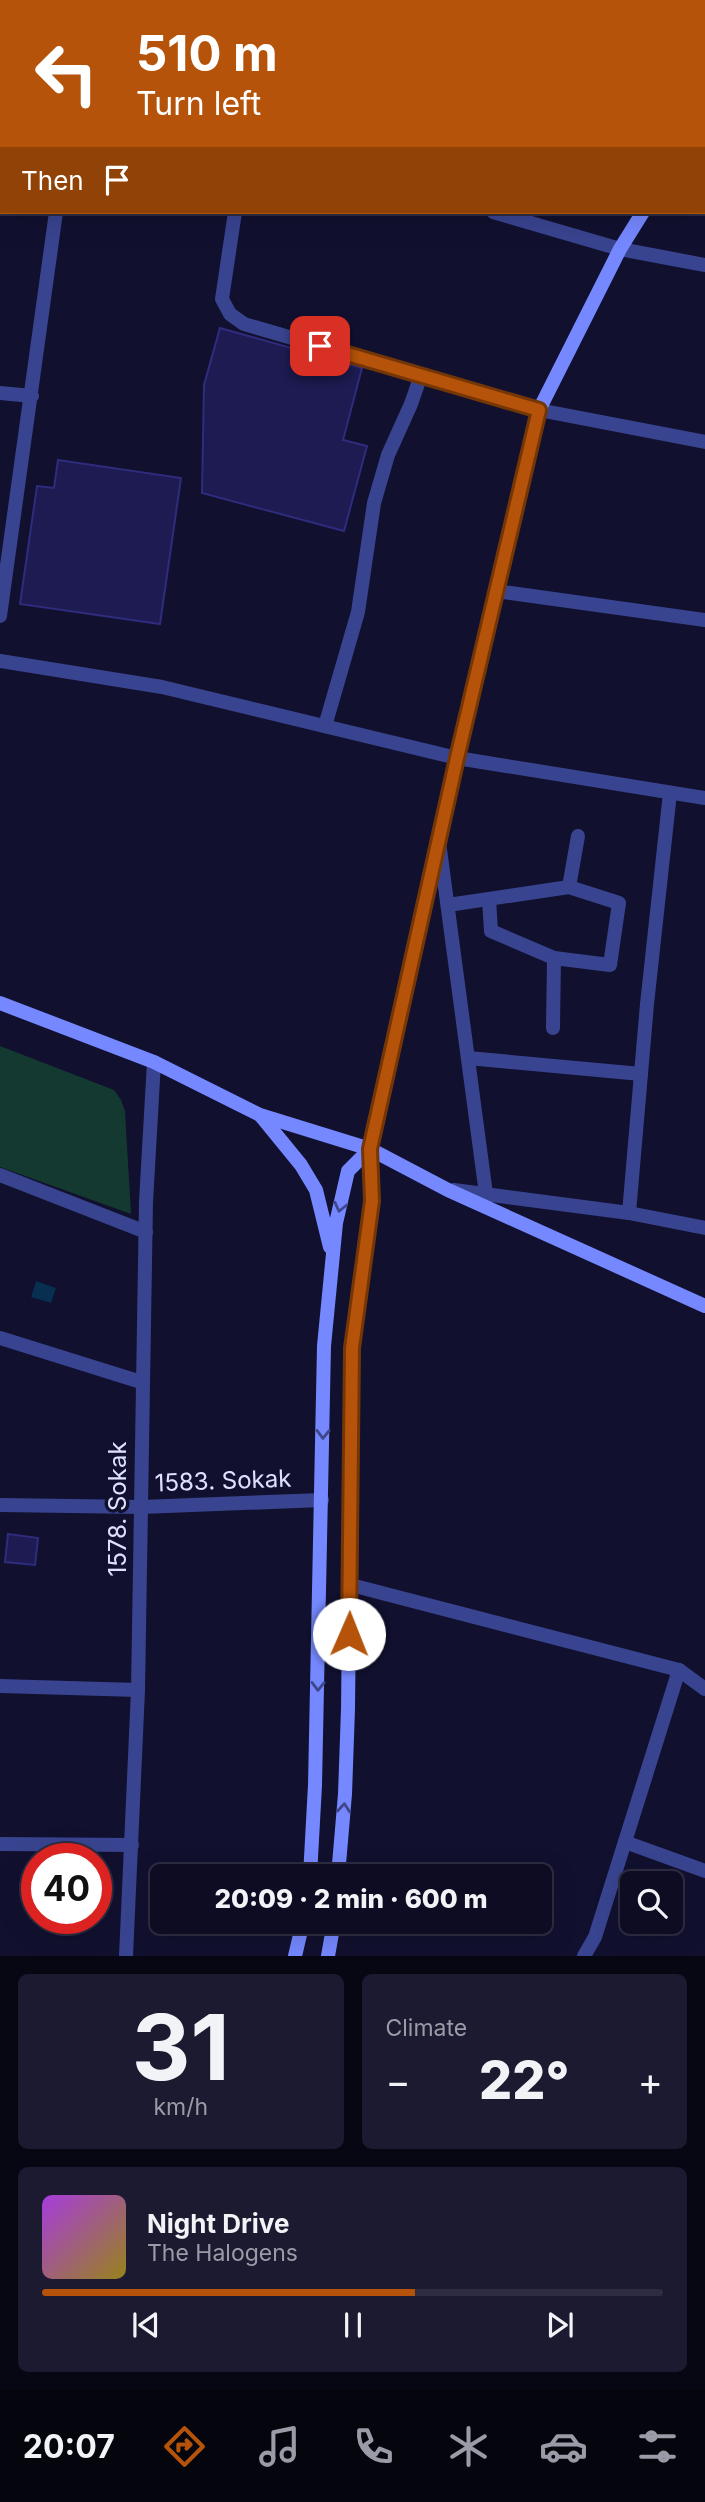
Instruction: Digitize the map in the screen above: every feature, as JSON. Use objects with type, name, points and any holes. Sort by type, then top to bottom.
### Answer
[{"type":"street","points":[[0,616],[56,214]]},
{"type":"street","points":[[234,214],[222,299],[230,314],[244,324],[539,410],[705,442]]},
{"type":"street","points":[[500,214],[620,249],[705,265]]},
{"type":"street","points":[[339,1864],[345,1794],[351,1585],[352,1348],[372,1201],[370,1149],[457,758],[539,410],[620,249],[642,214]]},
{"type":"street","points":[[325,726],[358,612],[374,503],[388,455],[421,375]]},
{"type":"street","points":[[0,393],[32,396]]},
{"type":"street","points":[[496,591],[705,620]]},
{"type":"street","points":[[0,661],[162,687],[457,758],[705,798]]},
{"type":"street","points":[[629,1213],[670,793]]},
{"type":"street","points":[[569,887],[578,835]]},
{"type":"street","points":[[439,839],[486,1194]]},
{"type":"street","points":[[448,905],[569,887],[619,903],[610,965],[554,958],[491,931],[489,900]]},
{"type":"street","points":[[553,1028],[554,958]]},
{"type":"street","points":[[0,1003],[154,1062],[260,1115],[370,1149],[449,1189],[705,1306]]},
{"type":"street","points":[[468,1058],[641,1074]]},
{"type":"street","name":"1578. Sokak","points":[[126,1956],[138,1690],[141,1382],[149,1116],[154,1062]]},
{"type":"street","points":[[260,1115],[301,1165],[316,1190],[333,1260]]},
{"type":"street","points":[[311,1864],[316,1785],[324,1346],[337,1223],[348,1171],[370,1149]]},
{"type":"street","points":[[0,1175],[146,1232]]},
{"type":"street","points":[[449,1189],[629,1213],[705,1228]]},
{"type":"street","points":[[0,1338],[141,1382]]},
{"type":"street","name":"1583. Sokak","points":[[0,1505],[141,1507],[322,1500]]},
{"type":"street","points":[[351,1585],[679,1670],[705,1689]]},
{"type":"street","points":[[584,1956],[594,1937],[679,1670]]},
{"type":"street","points":[[0,1686],[138,1690]]},
{"type":"street","points":[[625,1842],[705,1871]]},
{"type":"street","points":[[0,1844],[132,1845]]},
{"type":"street","points":[[295,1956],[300,1934]]},
{"type":"street","points":[[328,1956],[332,1934]]},
{"type":"green space","points":[[0,1046],[114,1090],[125,1111],[131,1214],[0,1167]]},
{"type":"water","points":[[36,1281],[56,1288],[51,1303],[31,1297]]},
{"type":"building","points":[[220,328],[362,368],[343,440],[367,446],[344,531],[202,493],[204,385]]},
{"type":"building","points":[[58,460],[181,478],[160,624],[20,604],[37,486],[54,488]]},
{"type":"building","points":[[8,1534],[38,1538],[35,1565],[5,1562]]},
{"type":"route","points":[[320,346],[539,410],[457,758],[370,1149],[372,1201],[352,1348],[349,1634]]}]
